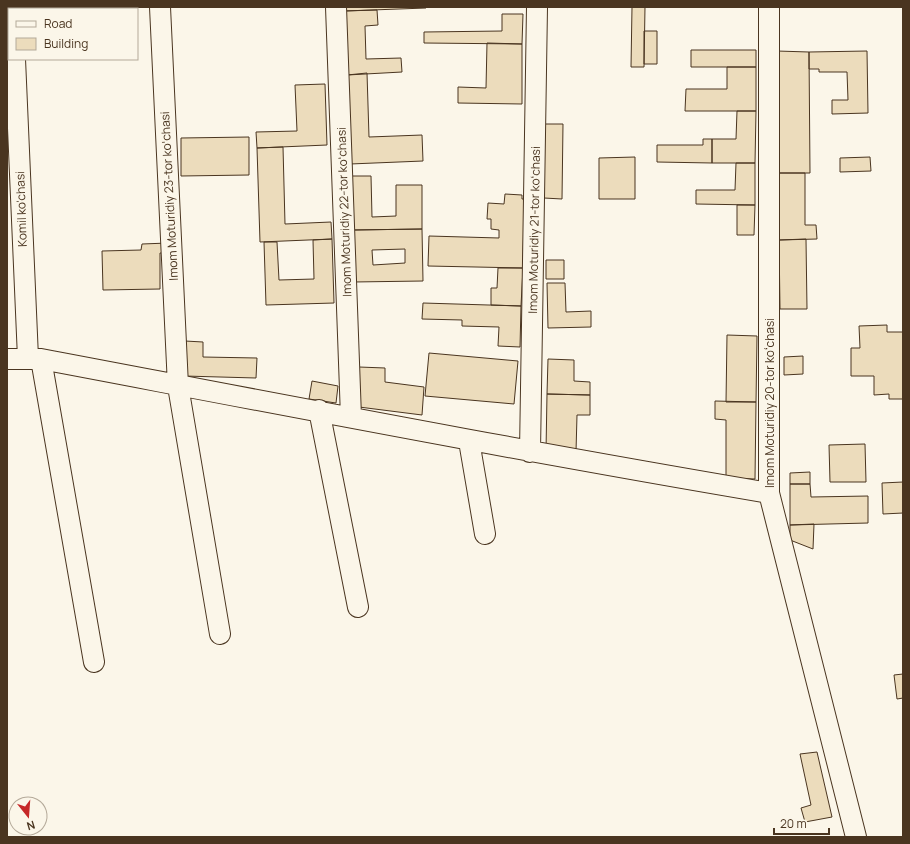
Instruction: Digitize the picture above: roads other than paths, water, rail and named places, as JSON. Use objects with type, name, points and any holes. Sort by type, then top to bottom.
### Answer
[{"type":"street","name":"Imom Moturidiy 23-tor koʻchasi","points":[[160,7],[178,386],[220,634]]},
{"type":"street","name":"Imom Moturidiy 22-tor koʻchasi","points":[[336,7],[351,417]]},
{"type":"street","name":"Imom Moturidiy 21-tor koʻchasi","points":[[530,452],[537,7]]},
{"type":"street","name":"Imom Moturidiy 20-tor koʻchasi","points":[[769,7],[769,493],[856,837]]},
{"type":"street","name":"Komil ko'chasi","points":[[15,60],[35,359],[94,662]]},
{"type":"street","points":[[7,359],[35,359],[178,386],[319,410],[469,441],[769,493]]},
{"type":"street","points":[[319,410],[358,607]]},
{"type":"street","points":[[469,441],[485,534]]}]
